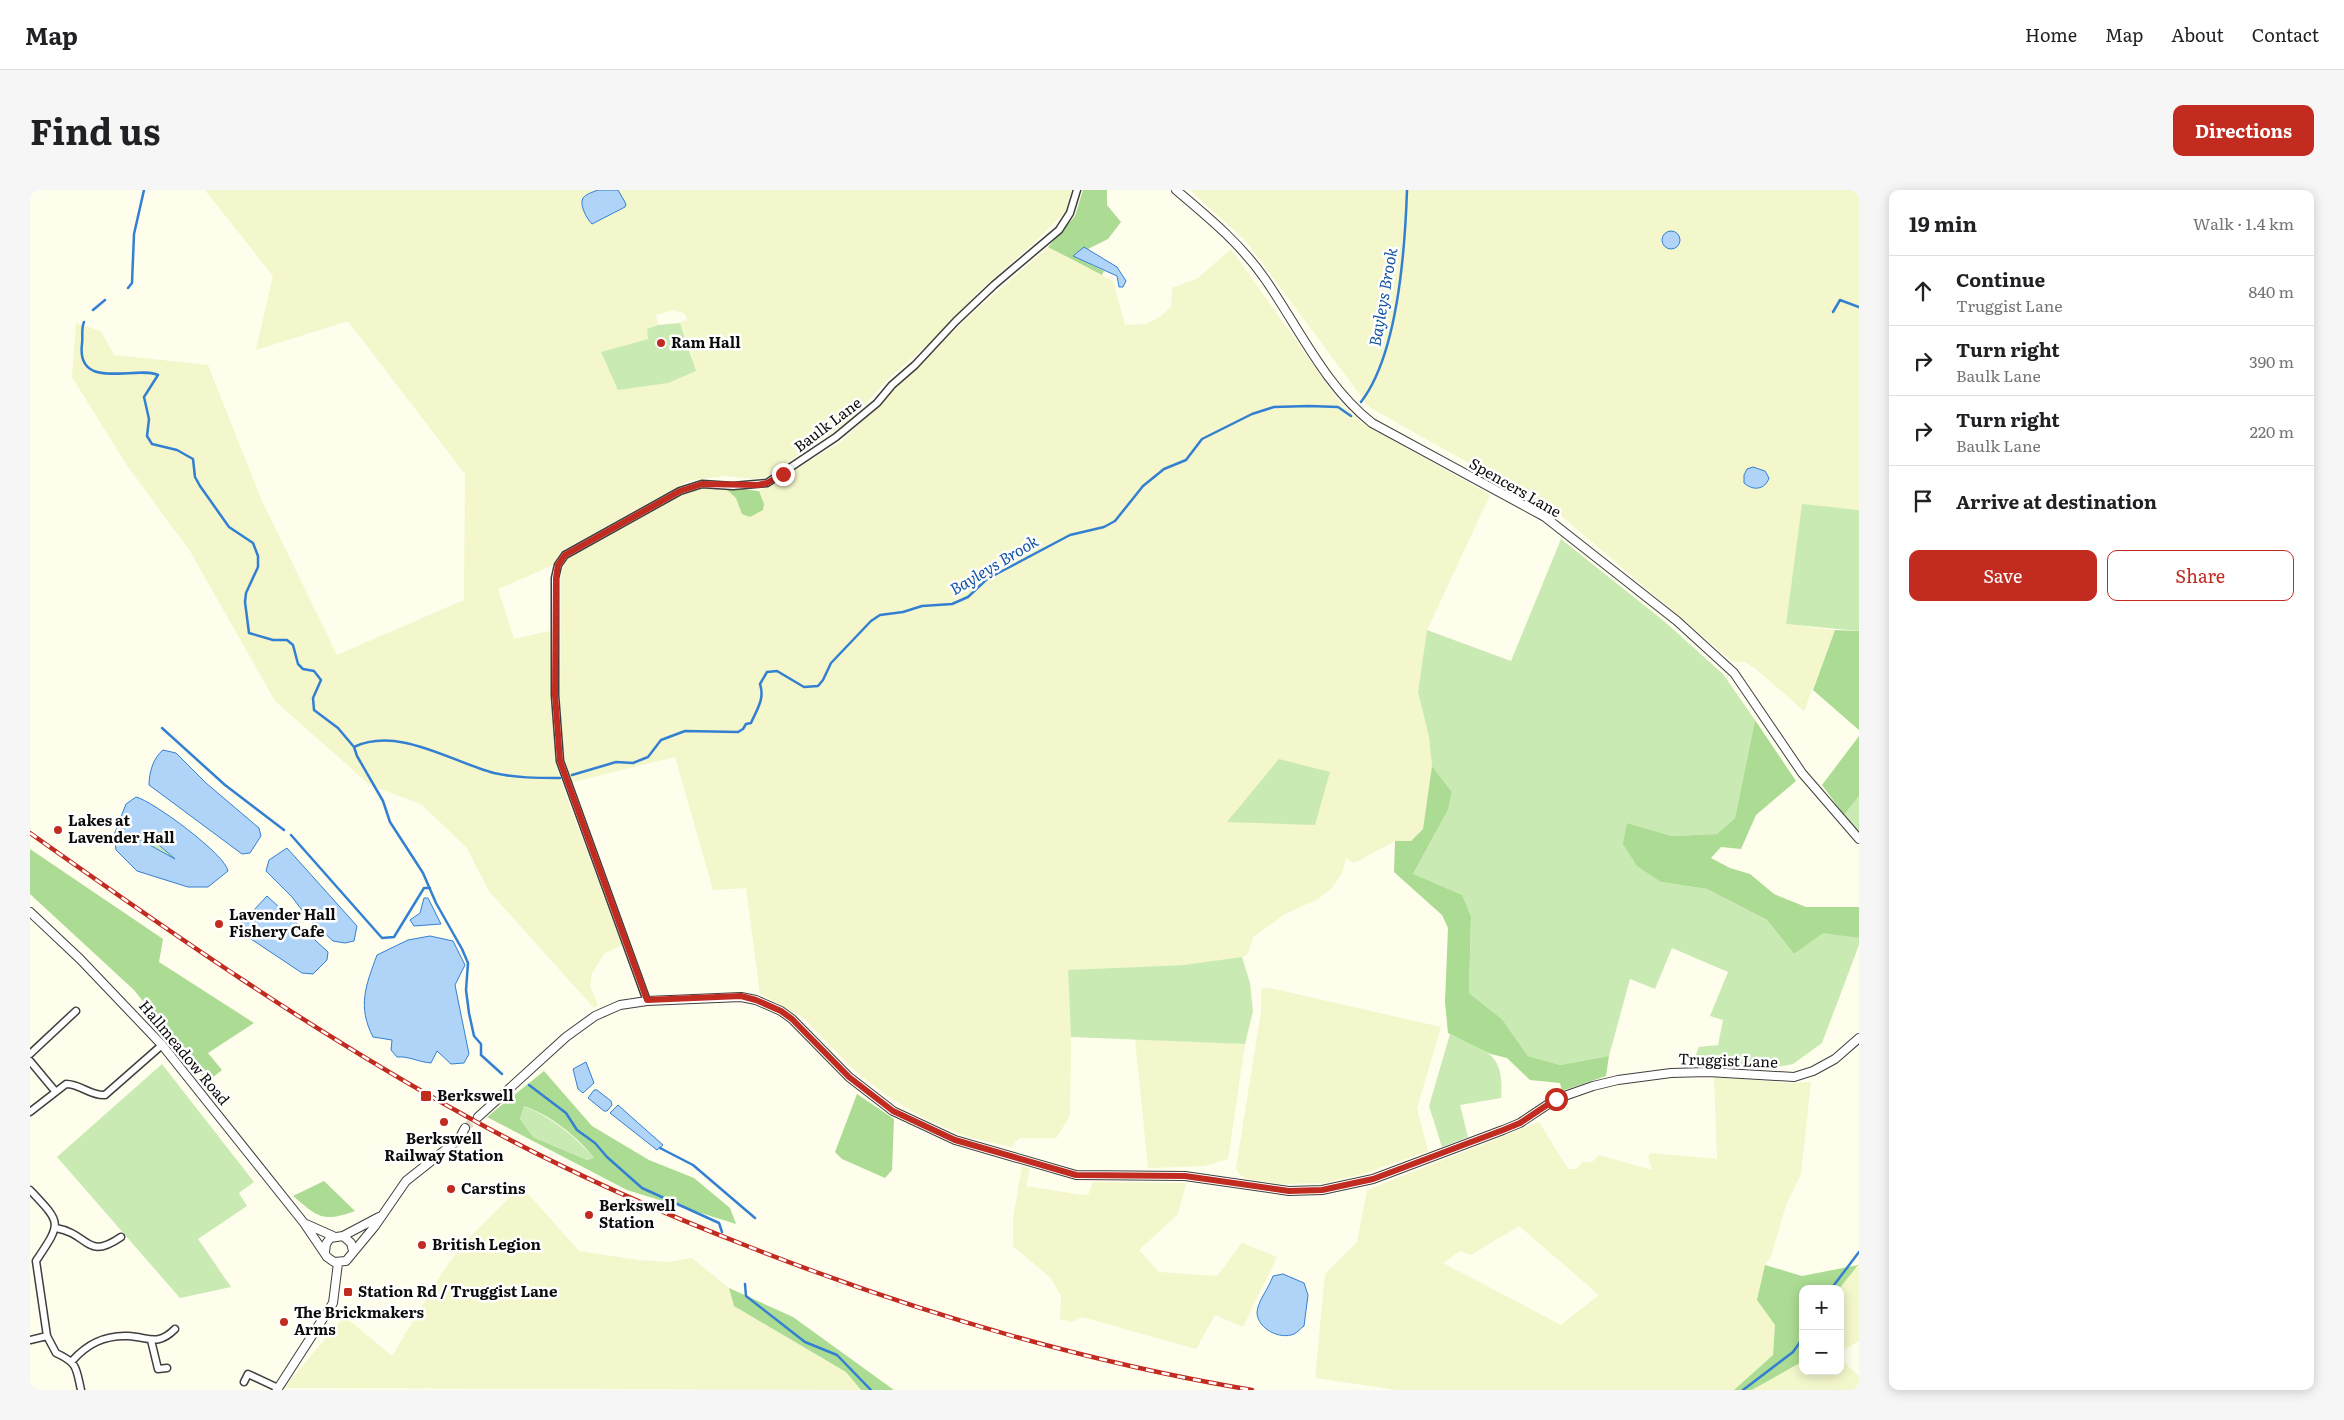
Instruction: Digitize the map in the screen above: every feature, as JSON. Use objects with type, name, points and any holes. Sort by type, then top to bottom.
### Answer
[{"type":"street","name":"Baulk Lane","points":[[647,1000],[560,761],[556,730],[554,644],[558,565],[565,555],[680,491],[702,484],[733,486],[767,483],[836,437],[916,365],[956,321],[988,291],[1058,230],[1070,213],[1077,190]]},
{"type":"street","name":"Spencers Lane","points":[[1176,190],[1210,218],[1243,251],[1269,285],[1329,377],[1354,409],[1372,423],[1396,437],[1546,518],[1677,621],[1734,673],[1802,773],[1859,839]]},
{"type":"street","name":"Hallmeadow Road","points":[[30,912],[80,959],[162,1045],[325,1252]]},
{"type":"street","name":"Truggist Lane","points":[[478,1117],[518,1083],[566,1037],[595,1016],[620,1005],[647,1000],[741,996],[756,1000],[781,1011],[792,1019],[849,1077],[893,1111],[955,1140],[1076,1175],[1185,1176],[1289,1191],[1322,1190],[1373,1179],[1503,1130],[1520,1123],[1556,1099],[1593,1086],[1671,1073],[1708,1072],[1794,1077],[1813,1071],[1835,1059],[1859,1038]]},
{"type":"street","points":[[30,1054],[76,1011]]},
{"type":"street","points":[[30,1112],[66,1084],[72,1084],[99,1095],[105,1095],[162,1045]]},
{"type":"street","points":[[30,1061],[55,1091]]},
{"type":"street","points":[[381,1216],[343,1236],[333,1236],[326,1244],[325,1252],[330,1260],[338,1263],[346,1261],[375,1226],[406,1181],[459,1139],[465,1128]]},
{"type":"street","points":[[30,1190],[54,1215],[56,1228],[33,1260],[47,1336],[56,1353],[72,1361],[75,1366],[80,1390]]},
{"type":"street","name":"Hallmeadow Road","points":[[304,1223],[333,1236]]},
{"type":"street","points":[[56,1228],[73,1232],[95,1247],[102,1248],[120,1237]]},
{"type":"street","points":[[343,1236],[351,1243],[352,1252]]},
{"type":"street","points":[[244,1382],[250,1371],[278,1389],[333,1303],[338,1263]]},
{"type":"street","points":[[72,1361],[80,1352],[98,1340],[129,1336],[160,1340],[175,1329]]},
{"type":"street","points":[[30,1340],[47,1336]]},
{"type":"street","points":[[151,1340],[158,1369],[167,1368]]},
{"type":"green space","points":[[205,190],[1071,190],[1066,211],[1038,239],[979,291],[937,336],[886,381],[852,419],[766,477],[755,479],[724,476],[688,481],[562,551],[553,565],[498,589],[514,639],[550,631],[553,645],[556,762],[561,782],[622,945],[605,953],[592,973],[590,986],[598,1005],[594,1008],[489,891],[467,848],[421,804],[370,785],[275,701],[190,551],[126,464],[72,377],[76,323],[101,331],[114,355],[208,365],[261,499],[337,655],[464,600],[465,474],[348,321],[256,350],[273,276]],"holes":[[[673,310],[684,313],[687,319],[680,323],[693,357],[601,352],[649,339],[647,329],[658,325],[656,315]]]},
{"type":"green space","points":[[1083,190],[1107,190],[1107,205],[1121,222],[1108,239],[1074,256],[1104,271],[1102,275],[1048,247],[1075,216]]},
{"type":"green space","points":[[1190,190],[1859,190],[1859,510],[1802,505],[1786,624],[1835,630],[1804,711],[1756,669],[1745,662],[1733,662],[1558,513],[1369,407],[1246,241]]},
{"type":"green space","points":[[1048,247],[1113,281],[1125,325],[1146,324],[1161,316],[1171,307],[1172,288],[1198,278],[1231,249],[1341,404],[1362,423],[1490,495],[1427,630],[1418,692],[1429,737],[1432,766],[1423,829],[1411,841],[1395,841],[1354,863],[1346,858],[1342,873],[1332,888],[1318,899],[1285,914],[1254,936],[1247,955],[1242,957],[1183,965],[1068,970],[1071,1037],[1070,1116],[1056,1138],[1019,1138],[1011,1147],[964,1136],[918,1115],[883,1093],[853,1069],[804,1018],[760,994],[746,888],[713,890],[675,757],[573,782],[566,766],[560,730],[561,583],[562,570],[566,561],[573,554],[678,495],[703,487],[717,486],[735,490],[759,491],[840,443],[968,317]]},
{"type":"green space","points":[[680,323],[696,371],[668,383],[618,390],[601,352],[648,339],[647,329],[658,325]]},
{"type":"green space","points":[[724,487],[759,491],[764,504],[763,510],[750,517],[742,514],[736,498]]},
{"type":"green space","points":[[1802,504],[1859,510],[1859,631],[1786,624]]},
{"type":"green space","points":[[1561,539],[1664,621],[1723,674],[1755,720],[1735,818],[1717,834],[1672,836],[1627,823],[1661,882],[1707,889],[1767,920],[1794,954],[1823,932],[1859,938],[1859,945],[1822,1043],[1793,1064],[1768,1069],[1696,1066],[1696,1054],[1699,1047],[1718,1045],[1723,1020],[1710,1016],[1728,972],[1672,948],[1655,989],[1630,979],[1609,1056],[1560,1065],[1528,1056],[1502,1019],[1469,993],[1471,917],[1413,874],[1448,810],[1452,792],[1432,766],[1429,737],[1418,692],[1427,630],[1511,661]]},
{"type":"green space","points":[[1835,630],[1859,631],[1859,730],[1813,690]]},
{"type":"green space","points":[[1755,720],[1796,781],[1756,815],[1741,849],[1721,847],[1711,858],[1730,868],[1750,874],[1774,894],[1806,907],[1859,907],[1859,938],[1823,933],[1794,954],[1767,920],[1707,889],[1661,882],[1637,866],[1623,844],[1627,823],[1672,836],[1717,834],[1735,818]]},
{"type":"green space","points":[[1859,736],[1859,796],[1844,815],[1822,785]]},
{"type":"green space","points":[[1279,759],[1330,772],[1315,825],[1227,822]]},
{"type":"green space","points":[[1432,766],[1452,792],[1448,810],[1413,874],[1462,895],[1471,917],[1469,993],[1502,1019],[1528,1056],[1560,1065],[1609,1056],[1606,1076],[1562,1091],[1560,1083],[1530,1080],[1507,1058],[1491,1054],[1448,1033],[1445,1002],[1448,928],[1442,915],[1394,872],[1395,841],[1411,841],[1423,829]]},
{"type":"green space","points":[[1859,796],[1859,832],[1844,815]]},
{"type":"green space","points":[[139,833],[151,838],[175,859],[137,838]]},
{"type":"green space","points":[[30,849],[163,939],[159,962],[254,1023],[208,1053],[222,1070],[207,1082],[134,990],[30,894]]},
{"type":"green space","points":[[1242,957],[1250,983],[1253,1011],[1245,1044],[1071,1037],[1068,970],[1183,965]]},
{"type":"green space","points":[[1270,988],[1441,1027],[1417,1108],[1428,1151],[1363,1174],[1325,1183],[1281,1184],[1247,1179],[1240,1175],[1236,1168],[1261,1012],[1261,989]]},
{"type":"green space","points":[[1450,1034],[1483,1050],[1496,1062],[1500,1071],[1501,1098],[1460,1105],[1468,1137],[1442,1147],[1429,1106]]},
{"type":"green space","points":[[1135,1039],[1245,1044],[1228,1159],[1204,1166],[1148,1168]]},
{"type":"green space","points":[[162,1064],[254,1182],[239,1193],[247,1206],[198,1239],[231,1287],[180,1298],[57,1157]]},
{"type":"green space","points":[[544,1071],[592,1126],[649,1160],[694,1178],[730,1208],[736,1224],[627,1190],[487,1117]],"holes":[[[524,1106],[562,1127],[580,1142],[594,1158],[587,1160],[533,1137],[520,1119]]]},
{"type":"green space","points":[[1714,1077],[1788,1083],[1811,1082],[1801,1174],[1786,1205],[1771,1256],[1765,1265],[1775,1325],[1773,1355],[1734,1390],[1398,1390],[1315,1378],[1325,1274],[1357,1242],[1367,1190],[1539,1122],[1568,1169],[1577,1169],[1582,1162],[1592,1162],[1599,1155],[1652,1170],[1648,1156],[1651,1153],[1717,1159]],"holes":[[[1519,1226],[1599,1295],[1561,1325],[1443,1263],[1460,1251],[1471,1255]]]},
{"type":"green space","points":[[857,1094],[894,1119],[892,1170],[885,1178],[842,1159],[835,1152]]},
{"type":"green space","points":[[524,1106],[534,1110],[562,1128],[594,1158],[587,1160],[533,1137],[520,1119]]},
{"type":"green space","points":[[1022,1166],[1030,1169],[1026,1186],[1082,1195],[1089,1194],[1092,1182],[1186,1183],[1178,1214],[1139,1250],[1159,1272],[1217,1276],[1242,1243],[1277,1257],[1243,1327],[1215,1315],[1196,1349],[1082,1317],[1072,1322],[1060,1319],[1061,1296],[1051,1278],[1013,1246],[1013,1219]]},
{"type":"green space","points":[[324,1181],[355,1211],[335,1217],[321,1216],[293,1196]]},
{"type":"green space","points":[[521,1186],[579,1251],[638,1260],[667,1262],[692,1258],[729,1288],[734,1306],[846,1372],[861,1390],[284,1388],[344,1316],[392,1356],[442,1273],[463,1244]]},
{"type":"green space","points":[[1859,1263],[1859,1341],[1844,1350],[1844,1285],[1842,1285]]},
{"type":"green space","points":[[1765,1265],[1802,1276],[1858,1265],[1842,1285],[1799,1285],[1799,1363],[1752,1390],[1734,1390],[1773,1355],[1775,1325],[1757,1300]]},
{"type":"green space","points":[[729,1288],[793,1317],[894,1390],[861,1390],[846,1372],[734,1306]]},
{"type":"green space","points":[[1799,1363],[1799,1375],[1844,1375],[1844,1363],[1859,1376],[1859,1390],[1752,1390]]},
{"type":"water","points":[[598,190],[618,190],[626,204],[625,207],[592,224],[584,212],[582,201],[586,195]]},
{"type":"water","points":[[1667,231],[1675,231],[1680,236],[1678,247],[1667,249],[1662,244],[1662,236]]},
{"type":"water","points":[[1084,247],[1117,267],[1126,281],[1123,287],[1119,287],[1117,276],[1073,256]]},
{"type":"water","points":[[1753,467],[1765,471],[1769,478],[1762,487],[1755,488],[1744,483],[1744,475],[1747,469]]},
{"type":"water","points":[[163,750],[176,753],[206,783],[259,828],[261,836],[250,853],[242,854],[149,785],[152,766]]},
{"type":"water","points":[[136,797],[157,808],[188,830],[215,853],[228,871],[208,887],[188,887],[137,871],[116,850],[114,835],[126,804]],"holes":[[[139,833],[151,838],[175,859],[137,838],[137,834]]]},
{"type":"water","points":[[287,848],[357,926],[354,941],[345,943],[333,941],[308,918],[292,897],[266,871],[269,860]]},
{"type":"water","points":[[267,896],[328,952],[327,960],[313,974],[302,973],[242,933],[240,925]]},
{"type":"water","points":[[424,898],[428,898],[441,924],[414,926],[410,920],[420,913]]},
{"type":"water","points":[[430,936],[453,941],[465,965],[455,985],[469,1054],[464,1063],[451,1064],[437,1051],[431,1063],[406,1057],[397,1057],[391,1050],[392,1040],[373,1037],[365,1015],[364,1005],[369,976],[377,955],[408,940]]},
{"type":"water","points":[[586,1062],[594,1083],[583,1093],[578,1089],[573,1069]]},
{"type":"water","points":[[594,1090],[597,1090],[611,1101],[612,1105],[607,1111],[604,1111],[588,1098]]},
{"type":"water","points":[[618,1105],[663,1145],[657,1150],[610,1113]]},
{"type":"water","points":[[1283,1274],[1304,1283],[1308,1295],[1304,1326],[1295,1333],[1282,1336],[1265,1328],[1258,1319],[1257,1313],[1259,1304],[1273,1276]]},
{"type":"waterway","name":"Bayleys Brook","points":[[128,288],[132,283],[134,234],[144,190]]},
{"type":"waterway","name":"Bayleys Brook","points":[[1361,402],[1374,382],[1384,357],[1391,330],[1401,271],[1407,190]]},
{"type":"waterway","name":"Bayleys Brook","points":[[93,310],[105,300]]},
{"type":"waterway","points":[[1833,312],[1840,300],[1859,307]]},
{"type":"waterway","name":"Bayleys Brook","points":[[84,322],[82,330],[83,359],[88,368],[110,374],[148,373],[158,375],[144,397],[149,419],[147,436],[152,444],[177,450],[193,459],[195,477],[229,527],[253,543],[258,556],[258,567],[246,593],[245,602],[249,633],[273,640],[287,640],[293,645],[298,664],[303,669],[314,671],[321,680],[313,698],[314,710],[338,728],[354,747],[357,756],[383,801],[390,822],[423,873],[436,903],[468,963],[466,990],[469,1013],[474,1036],[481,1044],[481,1055],[502,1074]]},
{"type":"waterway","name":"Bayleys Brook","points":[[572,775],[616,762],[633,763],[648,757],[661,740],[685,731],[738,732],[746,724],[751,723],[761,699],[760,684],[767,672],[777,671],[804,687],[818,686],[831,663],[871,621],[880,615],[903,612],[922,606],[952,604],[968,597],[987,579],[1070,535],[1104,527],[1115,521],[1143,486],[1164,469],[1186,460],[1202,439],[1252,414],[1274,407],[1309,406],[1338,407],[1351,416]]},
{"type":"waterway","points":[[162,728],[225,785],[284,830]]},
{"type":"waterway","name":"Bayleys Brook","points":[[354,747],[371,742],[407,743],[502,775],[560,778]]},
{"type":"waterway","points":[[291,835],[382,938],[394,937],[424,888],[430,888]]},
{"type":"waterway","points":[[529,1085],[566,1113],[577,1130],[595,1143],[607,1157],[642,1188],[719,1223],[722,1232]]},
{"type":"waterway","points":[[660,1148],[693,1165],[755,1218]]},
{"type":"waterway","points":[[1834,1285],[1859,1252]]},
{"type":"waterway","points":[[745,1284],[746,1296],[805,1342],[837,1355],[871,1390]]},
{"type":"waterway","points":[[1743,1390],[1793,1352],[1799,1344]]},
{"type":"tunnel","points":[[465,1128],[478,1117]]},
{"type":"railway","points":[[30,833],[189,944],[352,1050],[464,1115],[532,1151],[601,1184],[671,1215],[804,1268],[930,1311],[1057,1348],[1122,1364],[1252,1390]]},
{"type":"place","name":"Ram Hall","points":[[661,343]]},
{"type":"place","name":"Lakes at Lavender Hall","points":[[58,830]]},
{"type":"place","name":"Lavender Hall Fishery Cafe","points":[[219,924]]},
{"type":"place","name":"Berkswell","points":[[426,1096]]},
{"type":"place","name":"Berkswell Railway Station","points":[[444,1122]]},
{"type":"place","name":"Carstins","points":[[451,1189]]},
{"type":"place","name":"Berkswell Station","points":[[589,1215]]},
{"type":"place","name":"British Legion","points":[[422,1245]]},
{"type":"place","name":"Station Rd / Truggist Lane","points":[[348,1292]]},
{"type":"place","name":"The Brickmakers Arms","points":[[284,1322]]},
{"type":"route","points":[[783,474],[767,483],[758,485],[702,484],[680,491],[565,555],[558,565],[554,644],[556,730],[560,761],[647,1000],[741,996],[756,1000],[781,1011],[792,1019],[849,1077],[868,1094],[893,1111],[955,1140],[1029,1163],[1076,1175],[1185,1176],[1250,1187],[1289,1191],[1322,1190],[1373,1179],[1503,1130],[1520,1123],[1556,1099]]}]
